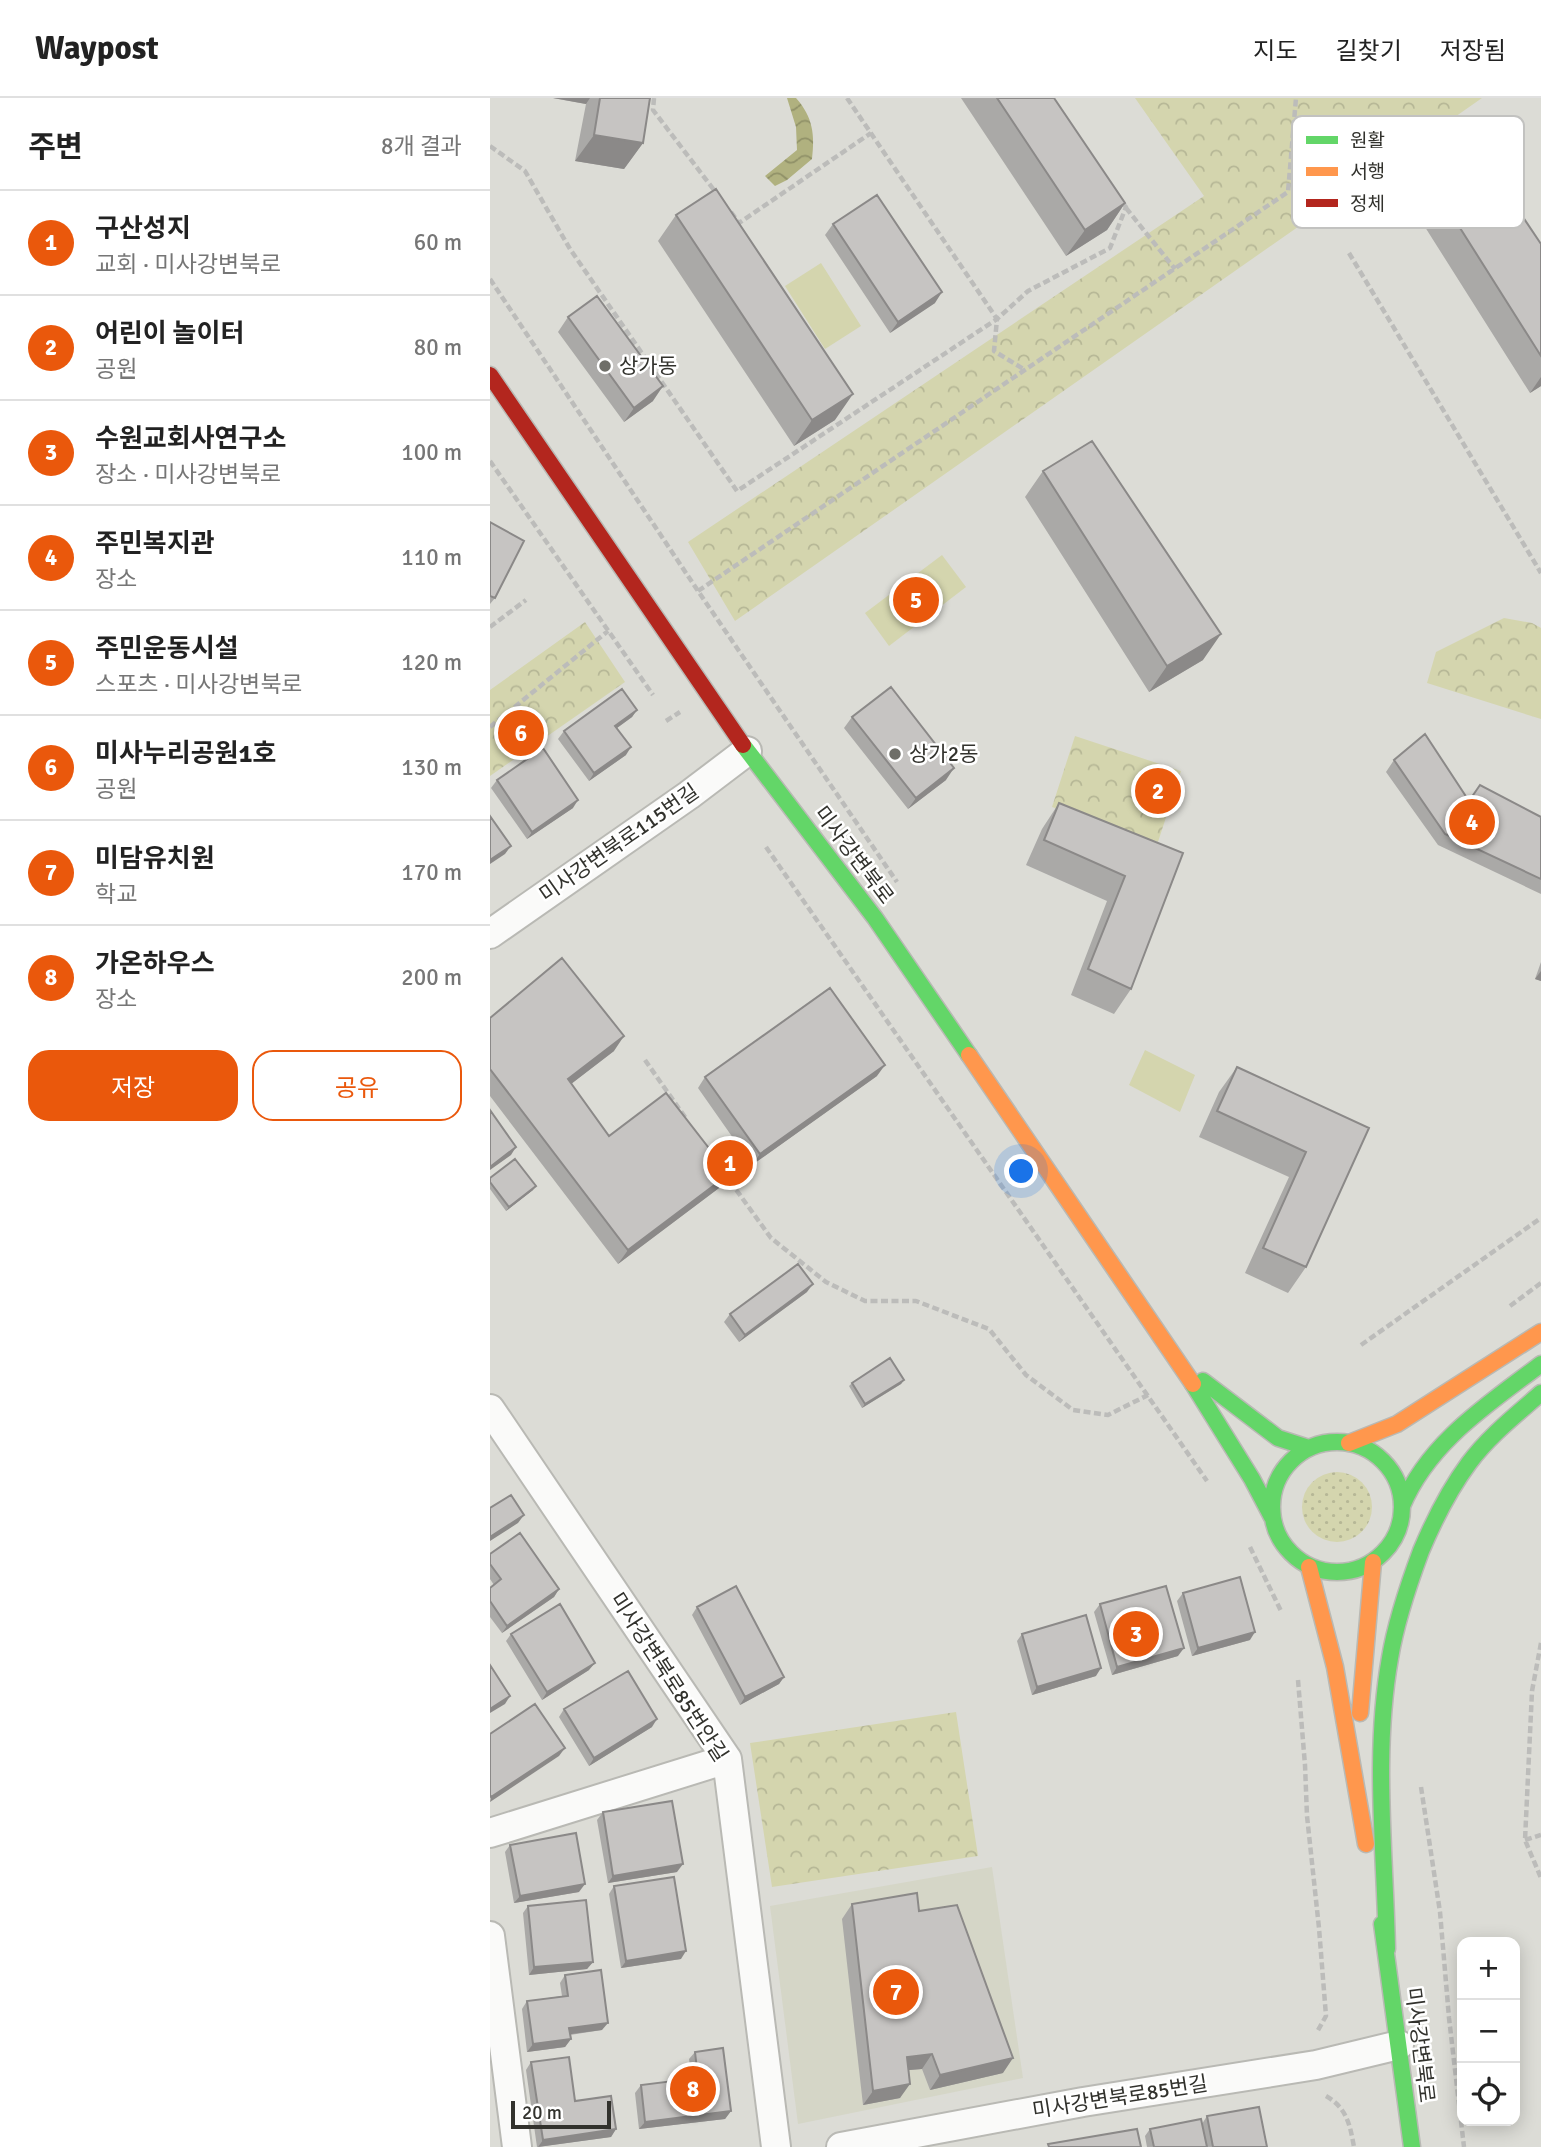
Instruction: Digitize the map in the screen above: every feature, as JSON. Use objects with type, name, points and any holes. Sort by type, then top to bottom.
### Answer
[{"type":"main road","name":"미사강변북로","points":[[490,375],[747,751],[874,918],[1179,1363],[1252,1479],[1272,1517]]},
{"type":"main road","points":[[1349,1443],[1397,1424],[1541,1332]]},
{"type":"main road","points":[[1179,1363],[1278,1438],[1309,1448]]},
{"type":"main road","points":[[1402,1506],[1398,1484],[1387,1465],[1369,1450],[1349,1443],[1329,1442],[1309,1448],[1291,1460],[1279,1476],[1272,1496],[1272,1517],[1278,1536],[1290,1554],[1309,1567],[1330,1573],[1352,1571],[1373,1562],[1389,1547],[1399,1528],[1402,1506],[1413,1481],[1435,1454],[1467,1422],[1541,1364]]},
{"type":"main road","points":[[1387,1949],[1384,1744],[1387,1683],[1397,1629],[1422,1548],[1442,1505],[1470,1462],[1506,1424],[1541,1393]]},
{"type":"main road","points":[[1361,1813],[1362,1661],[1373,1562]]},
{"type":"main road","points":[[1309,1567],[1335,1667],[1387,1949]]},
{"type":"main road","name":"미사강변북로","points":[[1387,1949],[1412,2147]]},
{"type":"street","name":"미사강변북로115번길","points":[[490,934],[690,795],[747,751]]},
{"type":"street","name":"미사강변북로85번안길","points":[[493,1420],[727,1759],[776,2147]]},
{"type":"street","points":[[490,1833],[727,1759]]},
{"type":"street","points":[[490,1936],[517,2147]]},
{"type":"street","name":"미사강변북로85번길","points":[[841,2147],[1083,2102],[1316,2065],[1399,2045]]},
{"type":"path","points":[[654,98],[653,110],[739,223],[871,133]]},
{"type":"path","points":[[1294,116],[1296,98]]},
{"type":"path","points":[[849,99],[997,319],[994,351],[1025,370]]},
{"type":"path","points":[[698,592],[1288,192],[1292,145]]},
{"type":"path","points":[[490,146],[525,171],[569,249],[737,491],[997,319],[1028,291],[1110,248],[1126,207]]},
{"type":"path","points":[[1117,197],[1175,269]]},
{"type":"path","points":[[1349,253],[1541,573]]},
{"type":"path","points":[[490,279],[698,592],[903,892]]},
{"type":"path","points":[[490,461],[653,695]]},
{"type":"path","points":[[490,627],[526,600]]},
{"type":"path","points":[[490,727],[608,631]]},
{"type":"path","points":[[766,847],[1208,1482]]},
{"type":"path","points":[[645,1060],[694,1130]]},
{"type":"path","points":[[717,1162],[771,1238],[826,1282],[865,1301],[916,1301],[989,1329],[1026,1375],[1073,1410],[1108,1415],[1148,1395]]},
{"type":"path","points":[[1361,1345],[1541,1218]]},
{"type":"path","points":[[1249,1544],[1282,1614]]},
{"type":"path","points":[[1541,1643],[1532,1691],[1525,1840],[1541,1878]]},
{"type":"path","points":[[1298,1674],[1307,1816],[1320,1928],[1325,2015],[1321,2028],[1311,2038]]},
{"type":"path","points":[[1420,1777],[1440,1912],[1464,2147]]},
{"type":"path","points":[[1525,1840],[1541,1835]]},
{"type":"path","points":[[1326,2096],[1343,2110],[1354,2147]]},
{"type":"shaded area","points":[[992,1867],[1023,2078],[798,2124],[770,1906]]},
{"type":"green space","points":[[1135,98],[1482,98],[1456,116],[1292,116],[1292,228],[1296,228],[735,621],[688,542],[1204,196]]},
{"type":"green space","points":[[821,263],[861,326],[825,349],[785,286]]},
{"type":"green space","points":[[942,555],[966,587],[889,646],[865,613]]},
{"type":"green space","points":[[1504,618],[1532,623],[1541,628],[1541,719],[1427,683],[1436,652]]},
{"type":"green space","points":[[585,622],[625,682],[490,776],[490,690]]},
{"type":"green space","points":[[1075,736],[1181,771],[1158,842],[1052,807]]},
{"type":"green space","points":[[1145,1050],[1195,1075],[1180,1112],[1129,1085]]},
{"type":"green space","points":[[1337,1472],[1362,1482],[1372,1507],[1362,1532],[1337,1542],[1312,1532],[1302,1507],[1312,1482]]},
{"type":"green space","points":[[956,1712],[978,1856],[772,1887],[750,1743]]},
{"type":"water","points":[[787,98],[796,98],[809,119],[813,134],[812,159],[787,180],[775,186],[765,176],[797,150],[796,127]]},
{"type":"building","points":[[600,98],[650,98],[643,143],[594,135]]},
{"type":"building","points":[[997,98],[1054,98],[1125,203],[1085,230]]},
{"type":"building","points":[[716,189],[853,394],[812,420],[676,215]]},
{"type":"building","points":[[877,195],[942,292],[898,322],[833,224]]},
{"type":"building","points":[[1524,219],[1541,244],[1541,356],[1460,228],[1524,228]]},
{"type":"building","points":[[597,296],[663,386],[634,408],[568,317]]},
{"type":"building","points":[[1092,441],[1221,634],[1167,666],[1043,471]]},
{"type":"building","points":[[490,522],[524,541],[495,598],[490,596]]},
{"type":"building","name":"상가2동","points":[[891,687],[954,768],[916,798],[852,717]]},
{"type":"building","points":[[622,689],[637,710],[615,726],[631,747],[594,773],[564,731]]},
{"type":"building","points":[[1425,734],[1469,801],[1480,785],[1541,817],[1541,879],[1445,834],[1394,760]]},
{"type":"building","points":[[543,748],[578,800],[532,832],[497,780]]},
{"type":"building","points":[[1059,803],[1183,853],[1131,989],[1088,969],[1125,876],[1044,840]]},
{"type":"building","points":[[490,816],[511,846],[490,860]]},
{"type":"building","points":[[562,958],[624,1036],[568,1079],[609,1136],[666,1093],[729,1174],[628,1250],[490,1069],[490,1018]]},
{"type":"building","points":[[830,988],[885,1065],[760,1154],[705,1077]]},
{"type":"building","points":[[1237,1067],[1369,1128],[1306,1267],[1263,1248],[1306,1152],[1217,1111]]},
{"type":"building","points":[[490,1110],[516,1147],[490,1167]]},
{"type":"building","points":[[515,1159],[536,1186],[509,1207],[490,1182],[490,1178]]},
{"type":"building","points":[[798,1264],[813,1284],[745,1335],[730,1314]]},
{"type":"building","points":[[890,1358],[904,1380],[865,1404],[852,1383]]},
{"type":"building","points":[[511,1495],[524,1515],[490,1537],[490,1508]]},
{"type":"building","points":[[520,1533],[559,1589],[507,1626],[490,1601],[490,1588],[501,1579],[490,1564],[490,1554]]},
{"type":"building","points":[[1240,1577],[1255,1632],[1198,1648],[1183,1593]]},
{"type":"building","points":[[736,1586],[784,1677],[745,1697],[697,1607]]},
{"type":"building","points":[[1166,1586],[1184,1648],[1117,1667],[1100,1604]]},
{"type":"building","points":[[560,1604],[595,1663],[547,1692],[511,1634]]},
{"type":"building","points":[[1086,1615],[1101,1668],[1037,1687],[1022,1634]]},
{"type":"building","points":[[490,1665],[510,1696],[490,1709]]},
{"type":"building","points":[[628,1671],[657,1719],[594,1758],[564,1709]]},
{"type":"building","points":[[535,1704],[565,1748],[491,1797],[490,1734]]},
{"type":"building","points":[[672,1801],[683,1864],[613,1876],[603,1812]]},
{"type":"building","points":[[576,1833],[585,1884],[520,1896],[510,1845]]},
{"type":"building","points":[[674,1877],[686,1951],[626,1961],[614,1886]]},
{"type":"building","points":[[917,1893],[919,1911],[957,1905],[1013,2058],[940,2075],[932,2054],[907,2057],[910,2084],[873,2091],[852,1904]]},
{"type":"building","points":[[586,1900],[593,1962],[534,1967],[528,1906]]},
{"type":"building","points":[[601,1970],[608,2023],[569,2028],[571,2039],[533,2044],[527,2001],[568,1996],[565,1975]]},
{"type":"building","points":[[723,2048],[731,2111],[645,2122],[641,2085],[698,2078],[695,2052]]},
{"type":"building","points":[[569,2057],[575,2101],[611,2096],[616,2129],[543,2140],[531,2062]]},
{"type":"building","points":[[1259,2107],[1267,2147],[1213,2147],[1207,2116]]},
{"type":"building","points":[[1201,2119],[1207,2147],[1154,2147],[1150,2129]]},
{"type":"building","points":[[1137,2129],[1141,2147],[1049,2147],[1048,2144]]},
{"type":"traffic: fast","points":[[743,745],[875,918],[969,1055]]},
{"type":"traffic: fast","points":[[1402,1506],[1428,1463],[1461,1426],[1541,1364]]},
{"type":"traffic: fast","points":[[1203,1381],[1278,1438],[1309,1448]]},
{"type":"traffic: fast","points":[[1193,1384],[1252,1479],[1272,1517]]},
{"type":"traffic: fast","points":[[1387,1949],[1381,1803],[1382,1730],[1390,1658],[1399,1617],[1421,1551],[1455,1484],[1485,1444],[1541,1393]]},
{"type":"traffic: fast","points":[[1337,1442],[1362,1447],[1383,1461],[1397,1482],[1402,1507],[1397,1532],[1383,1553],[1362,1567],[1337,1572],[1312,1567],[1291,1553],[1277,1532],[1272,1507],[1277,1482],[1291,1461],[1312,1447],[1337,1442]]},
{"type":"traffic: fast","points":[[1382,1924],[1412,2147]]},
{"type":"traffic: slow","points":[[969,1055],[1193,1384]]},
{"type":"traffic: slow","points":[[1349,1443],[1397,1424],[1541,1332]]},
{"type":"traffic: slow","points":[[1360,1713],[1373,1562]]},
{"type":"traffic: slow","points":[[1309,1567],[1335,1667],[1366,1844]]},
{"type":"traffic: jam","points":[[490,375],[743,745]]},
{"type":"place","name":"상가동","points":[[605,366]]},
{"type":"place","name":"주민운동시설","points":[[916,600]]},
{"type":"place","name":"미사누리공원1호","points":[[521,733]]},
{"type":"place","name":"상가2동","points":[[895,754]]},
{"type":"place","name":"어린이 놀이터","points":[[1158,791]]},
{"type":"place","name":"주민복지관","points":[[1472,822]]},
{"type":"place","name":"구산성지","points":[[730,1163]]},
{"type":"place","name":"수원교회사연구소","points":[[1136,1634]]},
{"type":"place","name":"미담유치원","points":[[896,1992]]},
{"type":"place","name":"가온하우스","points":[[693,2089]]}]
